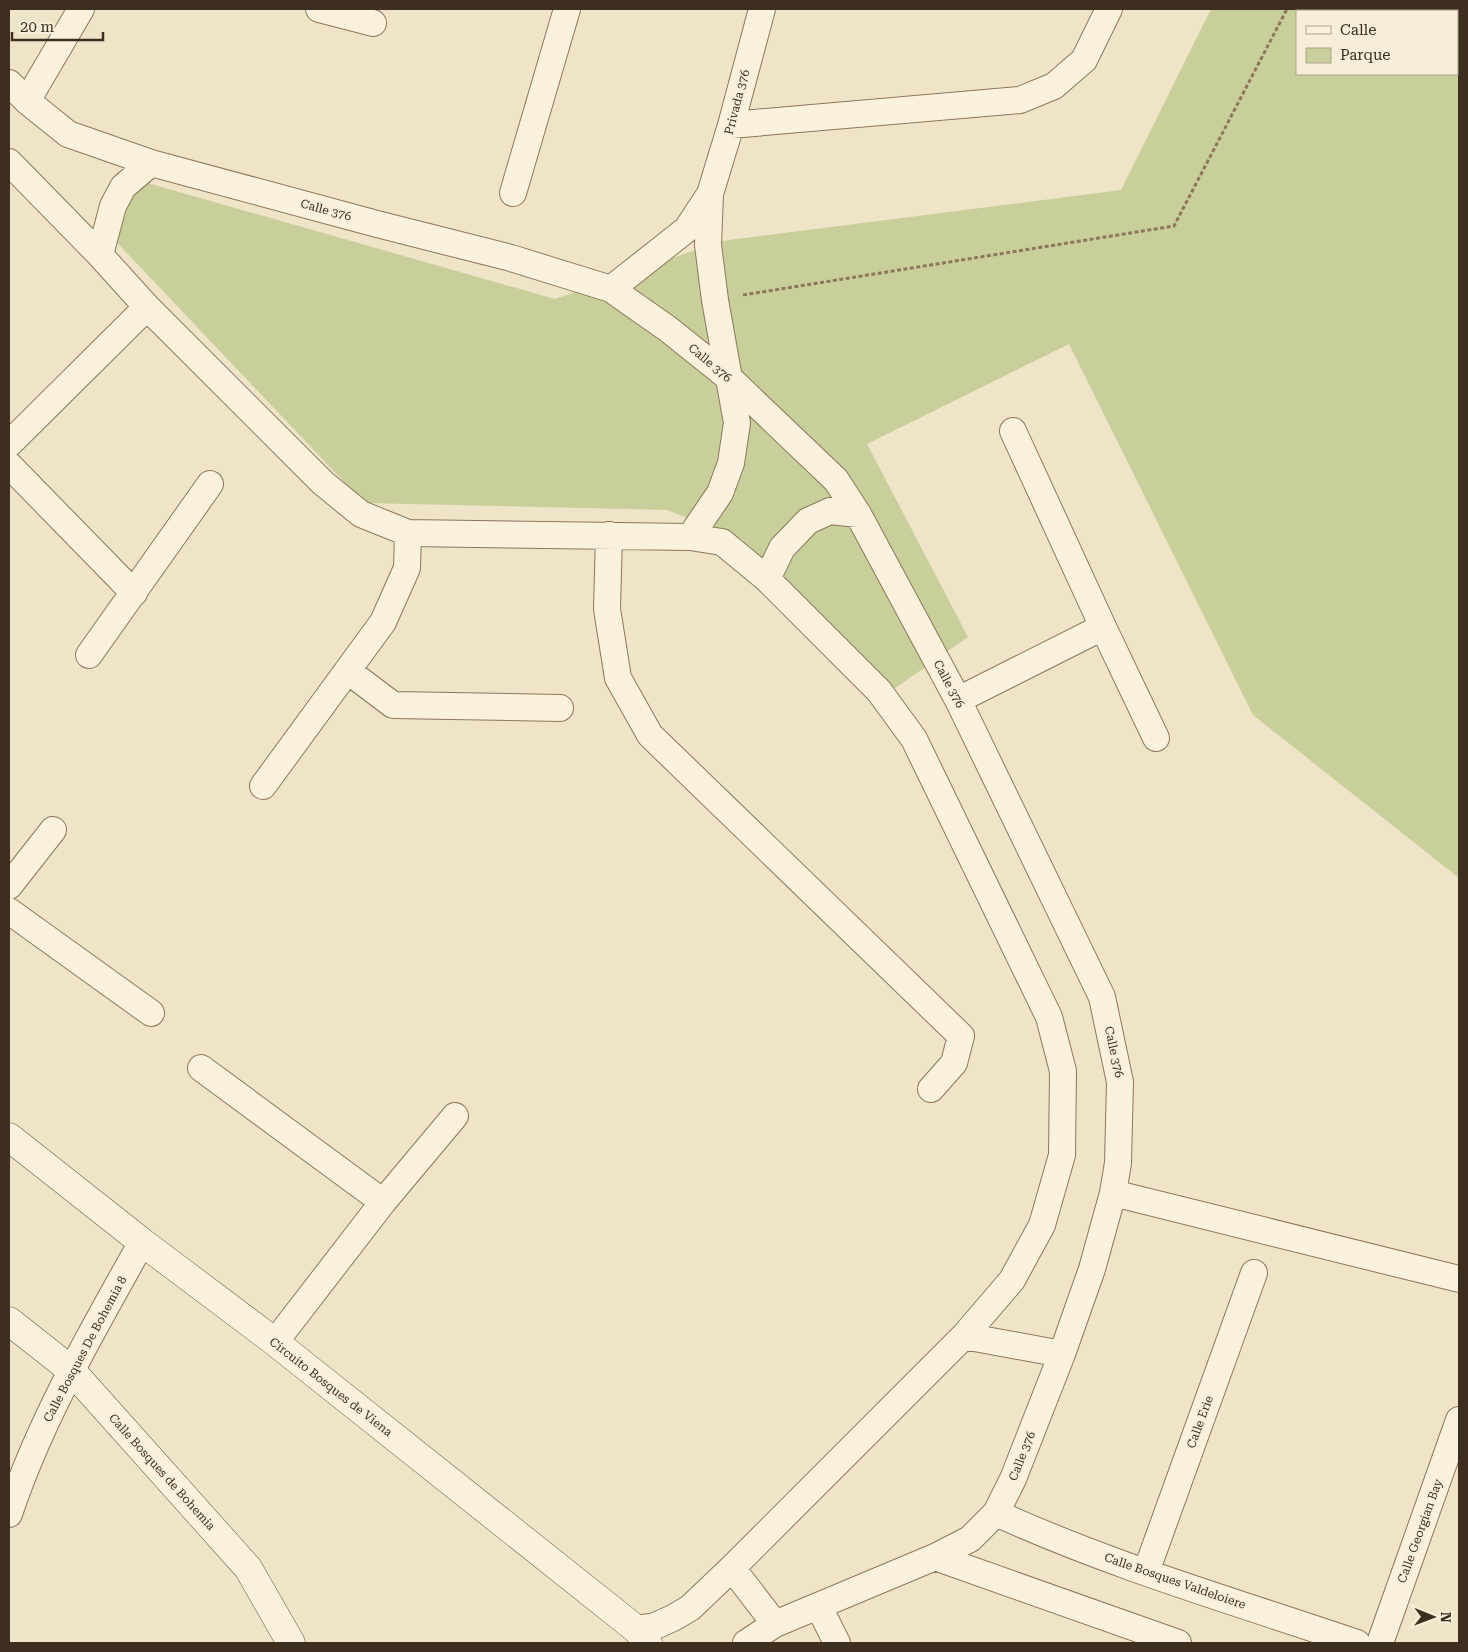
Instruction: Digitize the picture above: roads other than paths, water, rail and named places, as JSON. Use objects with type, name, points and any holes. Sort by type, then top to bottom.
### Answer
[{"type":"main road","name":"Circuito Bosques de Viena","points":[[9,1138],[142,1242],[275,1342],[642,1636]]},
{"type":"main road","name":"Calle Bosques de Bohemia","points":[[9,1321],[71,1370],[248,1568],[291,1643]]},
{"type":"street","points":[[18,92],[81,9]]},
{"type":"street","points":[[319,9],[374,23]]},
{"type":"street","points":[[512,193],[567,9]]},
{"type":"street","name":"Privada 376","points":[[710,194],[731,125],[762,9]]},
{"type":"street","points":[[731,125],[1020,100],[1054,86],[1084,60],[1109,9]]},
{"type":"street","name":"Calle 376","points":[[18,92],[68,134],[151,163],[511,258],[611,290],[668,329],[728,377],[836,480],[858,514],[958,700],[1102,997],[1120,1082],[1118,1163],[1113,1193],[1092,1269],[1062,1354],[1013,1479],[996,1513],[970,1539],[936,1557],[775,1624],[746,1643]]},
{"type":"street","points":[[9,162],[100,255],[147,307],[323,483],[361,514],[408,533],[690,537],[722,542],[767,578],[878,691],[914,739],[1049,1017],[1063,1071],[1062,1155],[1042,1225],[1012,1280],[964,1336],[732,1568],[690,1608],[674,1618],[655,1626],[642,1636]]},
{"type":"street","points":[[100,255],[113,206],[123,187],[151,163]]},
{"type":"street","points":[[611,290],[687,229],[710,194]]},
{"type":"street","points":[[690,537],[720,493],[731,463],[737,423],[715,300],[708,245],[710,194]]},
{"type":"street","points":[[9,444],[147,307]]},
{"type":"street","points":[[1013,431],[1156,738]]},
{"type":"street","points":[[9,465],[134,593]]},
{"type":"street","points":[[90,655],[210,484]]},
{"type":"street","points":[[767,578],[782,548],[808,521],[830,511],[858,514]]},
{"type":"street","points":[[263,786],[383,622],[407,568],[408,533]]},
{"type":"street","points":[[609,535],[607,609],[618,678],[650,735],[961,1036],[954,1063],[931,1089]]},
{"type":"street","points":[[958,700],[1103,627]]},
{"type":"street","points":[[348,672],[393,705],[560,708]]},
{"type":"street","points":[[9,886],[53,830]]},
{"type":"street","points":[[9,911],[151,1013]]},
{"type":"street","points":[[201,1068],[383,1202]]},
{"type":"street","points":[[275,1342],[383,1202],[455,1116]]},
{"type":"street","points":[[1113,1193],[1459,1279]]},
{"type":"street","name":"Calle Bosques De Bohemia 8","points":[[9,1514],[23,1474],[57,1396],[142,1242]]},
{"type":"street","name":"Calle Erie","points":[[1146,1572],[1254,1273]]},
{"type":"street","points":[[964,1336],[1062,1354]]},
{"type":"street","name":"Calle Georgian Bay","points":[[1380,1643],[1459,1420]]},
{"type":"street","name":"Calle Bosques Valdeloiere","points":[[996,1513],[1033,1530],[1146,1572],[1357,1643]]},
{"type":"street","points":[[936,1557],[1178,1643]]},
{"type":"street","points":[[732,1568],[775,1624]]},
{"type":"street","points":[[819,1606],[837,1643]]}]
